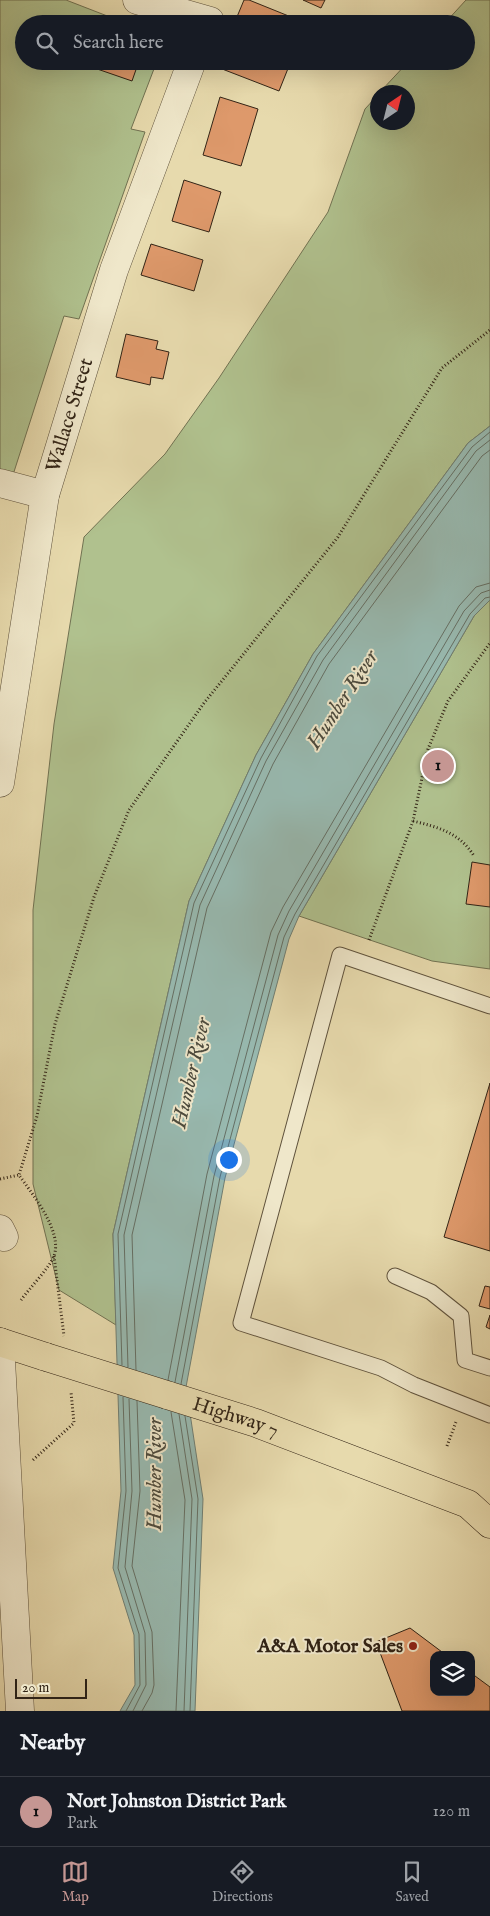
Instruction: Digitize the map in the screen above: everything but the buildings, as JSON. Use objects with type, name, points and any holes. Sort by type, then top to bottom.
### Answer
[{"type":"main road","name":"Highway 7","points":[[0,1342],[256,1423],[479,1503],[490,1524]]},
{"type":"street","points":[[137,0],[212,15]]},
{"type":"street","name":"Wallace Street","points":[[0,783],[45,495],[114,270],[189,70]]},
{"type":"street","points":[[0,483],[45,495]]},
{"type":"street","points":[[0,1342],[20,1711]]},
{"type":"lane","points":[[490,1006],[340,955],[240,1323],[380,1368],[414,1385],[490,1415]]},
{"type":"lane","points":[[395,1276],[431,1292],[461,1316],[465,1360],[490,1368]]},
{"type":"path","points":[[19,1176],[37,1116],[55,1024],[94,898],[129,810],[204,703],[338,537],[442,368],[490,330]]},
{"type":"path","points":[[369,940],[413,821],[428,749],[448,701],[490,642]]},
{"type":"path","points":[[413,821],[440,827],[456,836],[468,847],[474,856]]},
{"type":"path","points":[[0,1179],[19,1176]]},
{"type":"path","points":[[19,1176],[45,1212],[55,1240],[54,1255],[21,1300]]},
{"type":"path","points":[[447,1446],[463,1405]]},
{"type":"green space","points":[[0,0],[66,0],[105,15],[15,15],[15,70],[154,70],[131,129],[145,132],[79,319],[64,316],[12,478],[0,475]]},
{"type":"green space","points":[[466,0],[490,0],[490,426],[468,443],[313,654],[256,755],[189,901],[113,1234],[116,1325],[59,1290],[33,1184],[33,910],[54,724],[84,537],[165,454],[219,378],[328,212],[365,109],[370,104],[370,130],[415,130],[415,85],[387,85],[401,70],[475,70],[475,15],[452,15]]},
{"type":"green space","points":[[490,600],[490,969],[432,961],[299,916],[474,616]]},
{"type":"water","name":"Humber River","points":[[490,426],[490,600],[474,616],[299,916],[289,939],[225,1178],[186,1387],[203,1499],[195,1711],[120,1711],[135,1685],[134,1635],[113,1568],[121,1491],[113,1234],[189,901],[256,755],[313,654],[468,443]]},
{"type":"place","name":"Nort Johnston District Park","points":[[438,766]]},
{"type":"place","name":"A&A Motor Sales","points":[[413,1646]]}]
